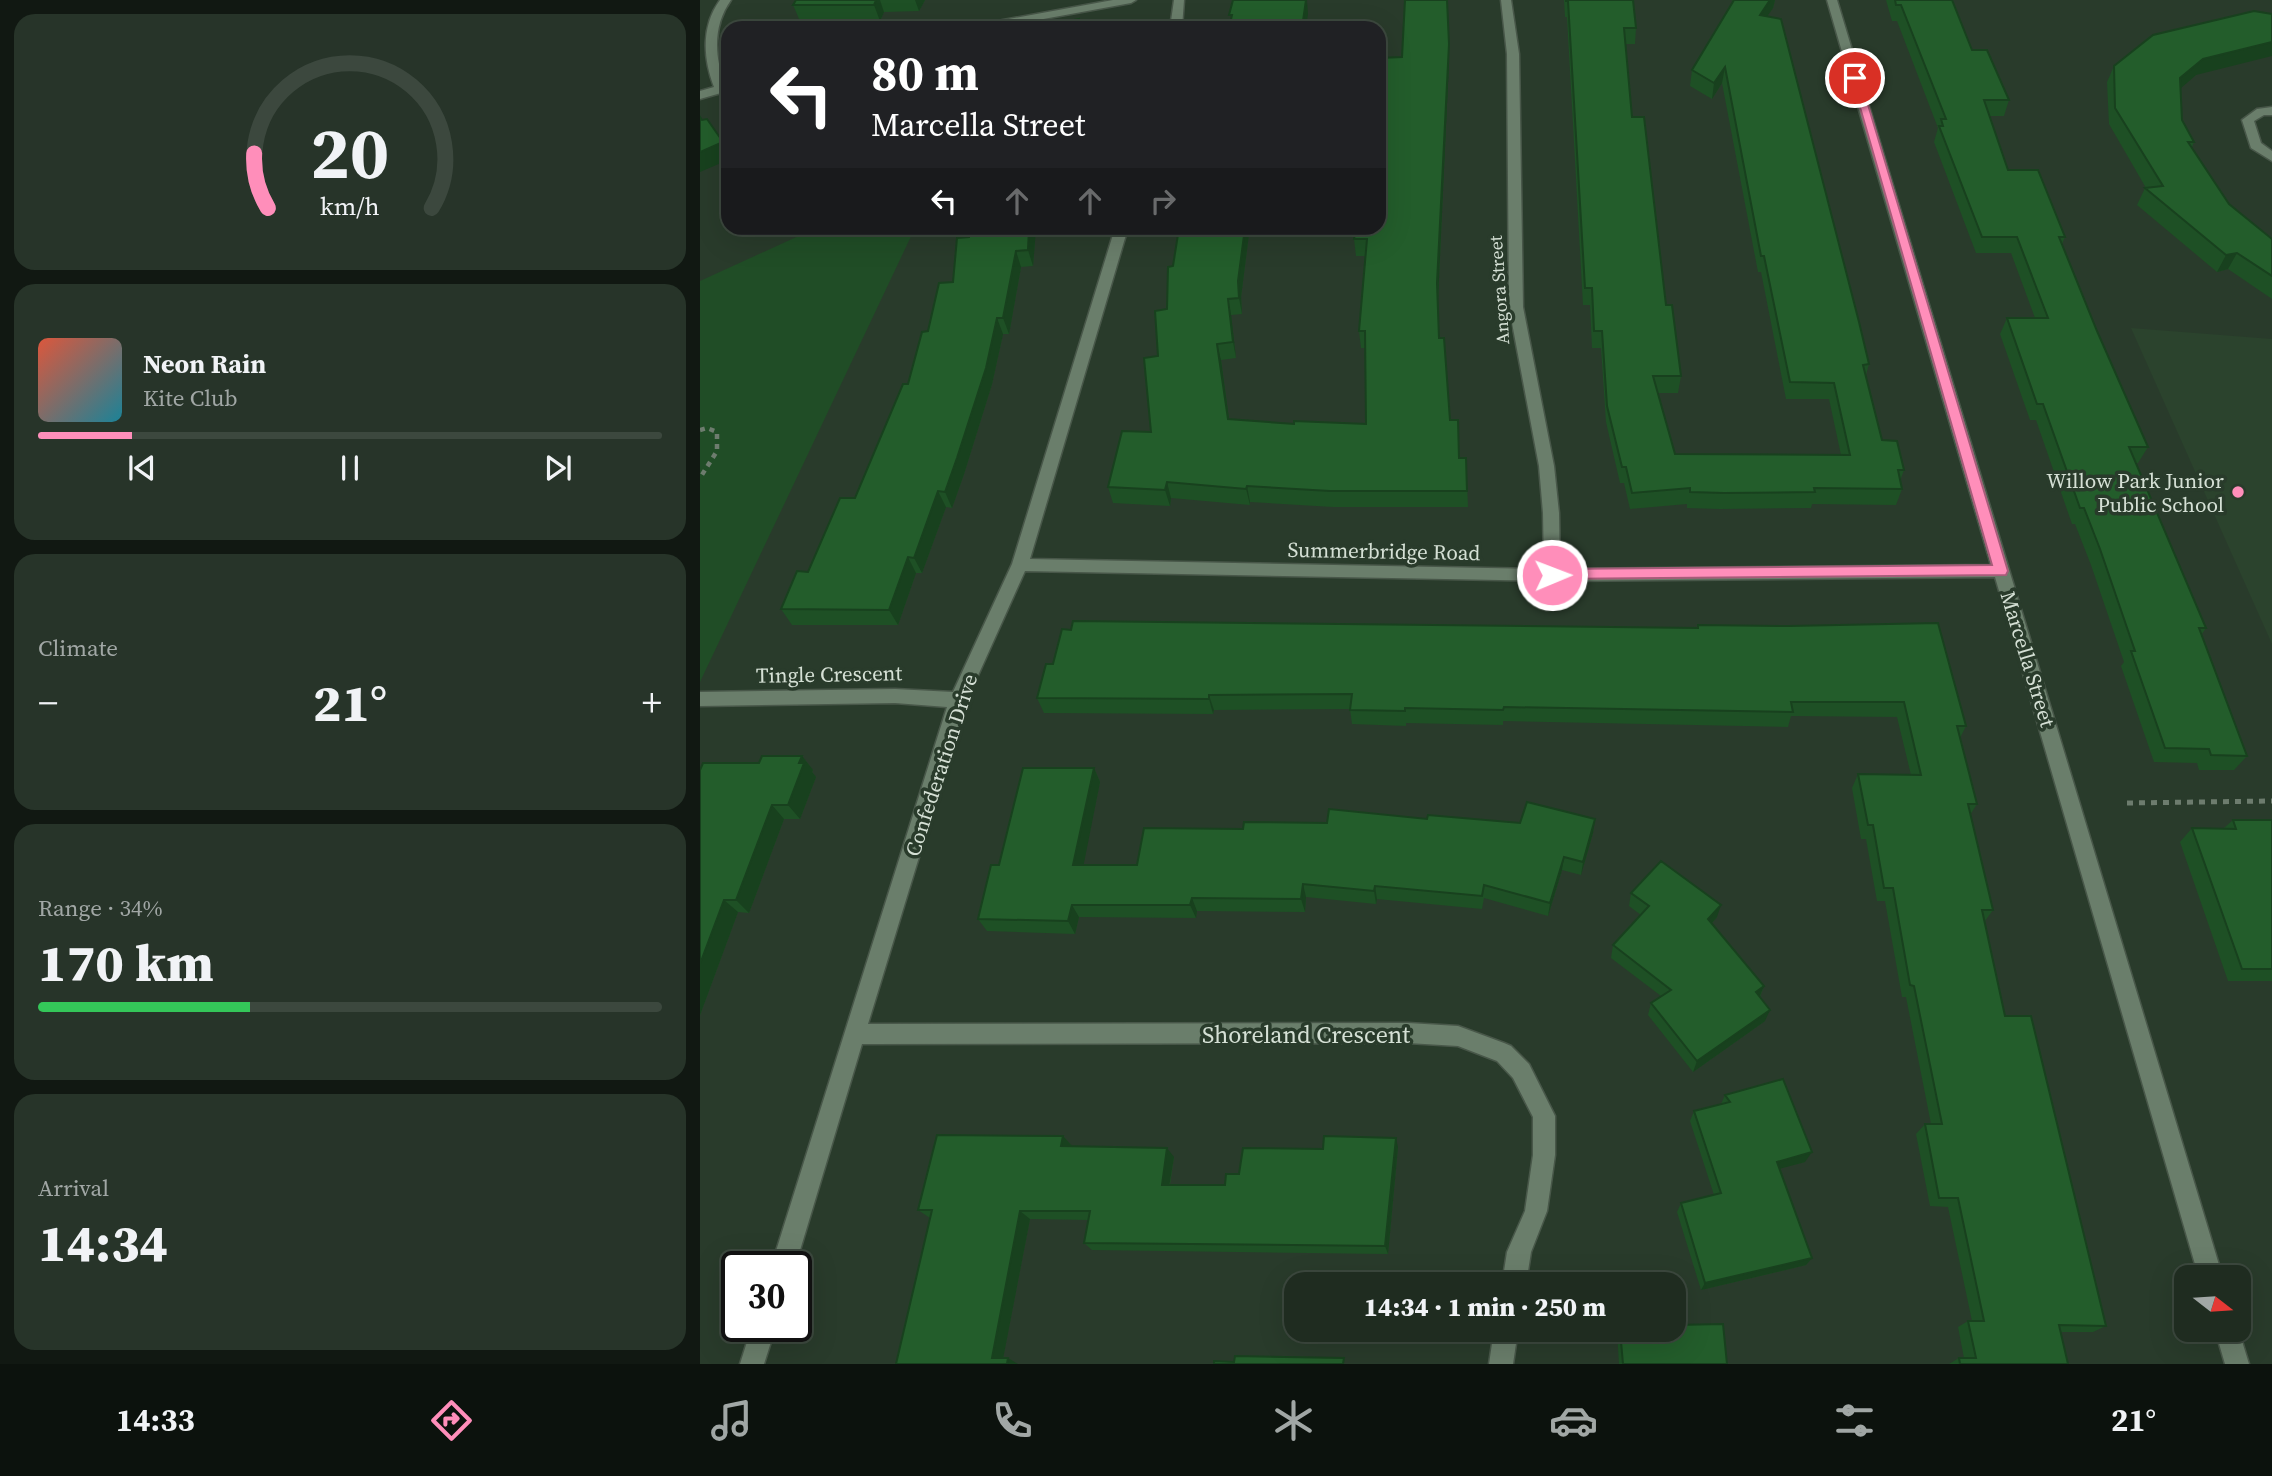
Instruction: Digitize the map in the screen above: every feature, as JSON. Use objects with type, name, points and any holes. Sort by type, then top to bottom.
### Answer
[{"type":"street","points":[[721,84],[713,73],[712,28],[718,8],[726,0]]},
{"type":"street","points":[[1015,21],[1131,0]]},
{"type":"street","points":[[1177,21],[1179,0]]},
{"type":"street","name":"Angora Street","points":[[1506,0],[1513,54],[1516,307],[1521,347],[1545,454],[1553,533],[1552,575]]},
{"type":"street","name":"Marcella Street","points":[[1832,0],[2207,1265]]},
{"type":"street","points":[[700,95],[721,89]]},
{"type":"street","points":[[2272,111],[2261,112],[2248,120],[2255,145],[2272,157]]},
{"type":"street","name":"Confederation Drive","points":[[788,1251],[958,700],[1020,564],[1119,235]]},
{"type":"street","name":"Summerbridge Road","points":[[1020,564],[1063,567],[1552,575],[2001,571]]},
{"type":"street","name":"Tingle Crescent","points":[[700,699],[895,696],[958,700]]},
{"type":"street","name":"Shoreland Crescent","points":[[857,1034],[1408,1033],[1458,1036],[1492,1047],[1516,1063],[1544,1116],[1544,1155],[1536,1212],[1519,1251],[1516,1272]]},
{"type":"street","points":[[752,1364],[759,1342]]},
{"type":"street","points":[[1501,1364],[1504,1342]]},
{"type":"street","points":[[2231,1342],[2237,1364]]},
{"type":"path","points":[[700,430],[707,428],[717,432],[717,451],[700,478]]},
{"type":"path","points":[[2127,803],[2272,802]]},
{"type":"shaded area","name":"Willow Park Junior Public School","points":[[2131,328],[2272,339],[2272,644]]},
{"type":"green space","points":[[801,235],[912,235],[700,682],[700,281]]},
{"type":"building","points":[[796,0],[876,0],[874,5],[793,5]]},
{"type":"building","points":[[1233,0],[1306,0],[1303,21],[1231,21],[1232,15],[1229,15]]},
{"type":"building","points":[[1405,0],[1447,0],[1449,44],[1437,283],[1439,338],[1444,338],[1450,420],[1458,420],[1459,458],[1466,458],[1467,491],[1330,491],[1247,486],[1246,489],[1167,482],[1165,490],[1108,487],[1122,431],[1151,432],[1144,358],[1158,356],[1155,311],[1167,309],[1168,267],[1173,266],[1178,235],[1244,235],[1238,281],[1239,298],[1228,299],[1233,342],[1217,344],[1228,419],[1294,424],[1294,421],[1366,424],[1365,331],[1359,331],[1367,239],[1354,239],[1355,235],[1386,235],[1386,58],[1402,57]]},
{"type":"building","points":[[1566,0],[1633,0],[1636,28],[1624,28],[1632,117],[1644,117],[1666,305],[1672,305],[1681,376],[1653,376],[1675,454],[1850,455],[1834,383],[1790,382],[1764,256],[1761,256],[1725,67],[1714,83],[1692,70],[1734,0],[1770,0],[1760,15],[1781,19],[1859,322],[1869,364],[1863,365],[1882,440],[1897,441],[1904,470],[1898,470],[1902,489],[1814,488],[1815,492],[1724,493],[1690,492],[1690,488],[1632,493],[1626,467],[1622,467],[1607,406],[1602,331],[1594,331],[1592,288],[1585,288]]},
{"type":"building","points":[[1895,0],[1952,0],[1972,50],[1987,50],[2009,100],[1984,100],[2008,170],[2038,170],[2065,237],[2059,237],[2148,447],[2129,447],[2206,628],[2199,628],[2247,756],[2211,755],[2209,749],[2165,748],[2131,651],[2135,651],[2100,549],[2084,508],[2080,508],[2043,404],[2037,404],[2007,318],[2048,318],[2017,237],[1982,237],[1939,126],[1943,126],[1941,119],[1946,119],[1901,5],[1896,5]]},
{"type":"building","points":[[2254,11],[2272,14],[2272,42],[2203,59],[2180,78],[2182,120],[2194,142],[2188,142],[2229,204],[2272,239],[2272,276],[2237,253],[2226,255],[2145,188],[2163,186],[2115,108],[2114,66],[2153,35]]},
{"type":"building","points":[[700,117],[702,120],[707,119],[721,143],[700,152]]},
{"type":"building","points":[[1029,235],[1028,250],[1016,251],[1003,318],[997,318],[986,368],[945,492],[938,491],[914,558],[908,557],[889,610],[781,609],[797,571],[808,572],[840,498],[855,498],[903,384],[908,384],[922,332],[928,331],[939,283],[953,282],[957,238]]},
{"type":"building","points":[[1073,621],[1698,628],[1698,625],[1938,623],[1966,726],[1957,726],[1977,804],[1968,804],[1993,910],[1982,910],[2005,1016],[2031,1016],[2106,1326],[2059,1325],[2068,1364],[1960,1364],[1959,1358],[1976,1358],[1968,1321],[1984,1321],[1958,1198],[1939,1198],[1925,1124],[1942,1124],[1914,986],[1910,985],[1893,888],[1884,888],[1873,825],[1868,825],[1858,774],[1921,775],[1904,702],[1791,702],[1793,712],[1504,707],[1503,710],[1405,708],[1405,711],[1350,710],[1352,694],[1209,695],[1209,699],[1037,698],[1046,664],[1053,664],[1062,629],[1071,630]]},
{"type":"building","points":[[762,756],[802,756],[799,763],[804,763],[788,805],[772,805],[736,900],[724,900],[700,964],[700,770],[703,763],[759,763]]},
{"type":"building","points":[[1023,768],[1094,768],[1073,865],[1137,865],[1144,828],[1243,829],[1244,822],[1327,823],[1329,809],[1427,819],[1428,815],[1520,823],[1527,802],[1595,819],[1583,862],[1564,857],[1550,903],[1484,885],[1482,896],[1375,886],[1374,891],[1303,884],[1301,899],[1192,898],[1190,905],[1072,905],[1068,921],[978,919],[991,865],[999,865]]},
{"type":"building","points":[[2233,820],[2272,820],[2272,969],[2242,969],[2192,828],[2236,829]]},
{"type":"building","points":[[1661,861],[1721,905],[1708,919],[1764,986],[1756,992],[1770,1010],[1697,1061],[1651,1003],[1671,990],[1613,945],[1649,906],[1631,893]]},
{"type":"building","points":[[1783,1079],[1812,1152],[1777,1162],[1812,1258],[1705,1283],[1681,1203],[1721,1193],[1694,1111],[1730,1102],[1725,1095]]},
{"type":"building","points":[[937,1135],[1063,1136],[1061,1146],[1167,1148],[1162,1185],[1225,1185],[1226,1174],[1239,1174],[1243,1148],[1323,1149],[1324,1136],[1396,1138],[1385,1246],[1084,1243],[1090,1211],[1020,1211],[992,1358],[1008,1358],[1007,1364],[896,1364],[932,1210],[918,1210]]},
{"type":"building","points":[[1723,1324],[1727,1364],[1623,1364],[1621,1342],[1686,1342],[1686,1325]]},
{"type":"building","points":[[1235,1356],[1344,1358],[1343,1364],[1214,1364],[1214,1361],[1234,1362]]},
{"type":"place","name":"Willow Park Junior Public School","points":[[2238,492]]},
{"type":"route","points":[[1552,575],[1943,569],[2001,571],[1855,78]]}]
